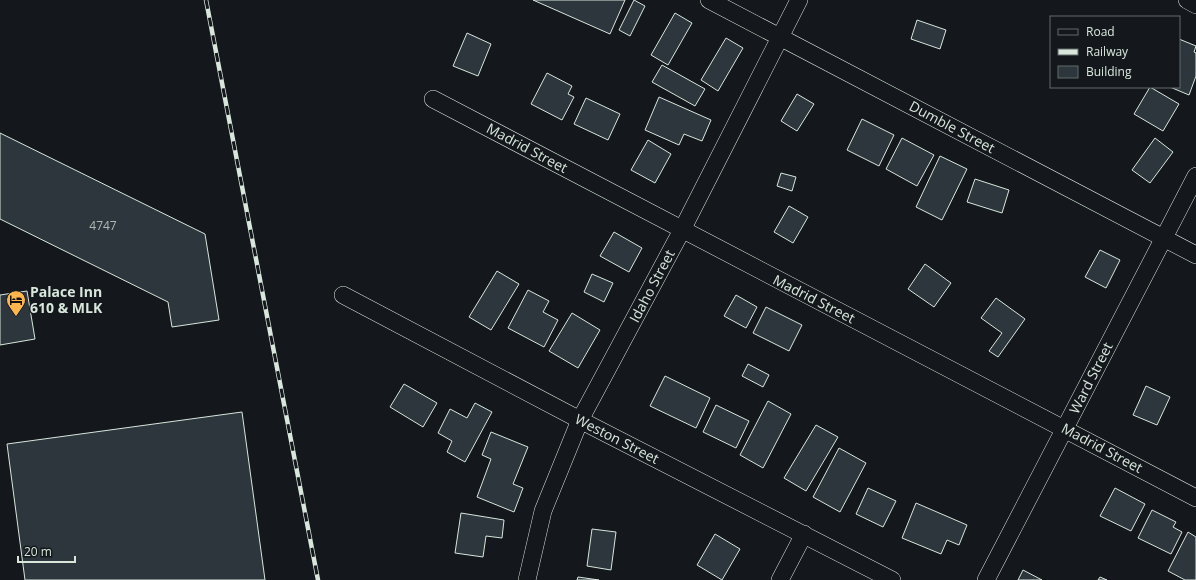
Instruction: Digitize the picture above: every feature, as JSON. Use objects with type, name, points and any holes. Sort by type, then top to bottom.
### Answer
[{"type":"street","name":"Dumble Street","points":[[709,0],[1196,255]]},
{"type":"street","name":"Idaho Street","points":[[527,580],[543,511],[580,420],[682,230],[799,0]]},
{"type":"street","points":[[1187,0],[1196,5]]},
{"type":"street","name":"Madrid Street","points":[[433,99],[682,230],[1065,428],[1196,498]]},
{"type":"street","name":"Ward Street","points":[[986,580],[1196,176]]},
{"type":"street","name":"Weston Street","points":[[343,295],[580,420],[892,580]]},
{"type":"street","points":[[780,580],[804,534]]},
{"type":"building","points":[[533,0],[625,0],[610,34]]},
{"type":"building","points":[[634,0],[645,6],[630,36],[619,30]]},
{"type":"building","points":[[675,13],[692,23],[668,65],[651,55]]},
{"type":"building","points":[[917,20],[946,30],[940,49],[911,39]]},
{"type":"building","points":[[467,33],[491,44],[478,76],[453,66]]},
{"type":"building","points":[[726,38],[743,48],[718,91],[701,80]]},
{"type":"building","points":[[1180,39],[1196,46],[1194,52],[1196,53],[1196,76],[1189,95],[1172,88],[1180,88]]},
{"type":"building","points":[[662,65],[705,89],[695,106],[652,82]]},
{"type":"building","points":[[547,73],[572,86],[568,94],[574,97],[562,120],[531,104]]},
{"type":"building","points":[[1149,88],[1179,104],[1163,131],[1134,114]]},
{"type":"building","points":[[797,94],[814,104],[797,131],[781,121]]},
{"type":"building","points":[[659,97],[711,120],[702,141],[684,134],[679,145],[645,130]]},
{"type":"building","points":[[586,98],[620,114],[608,140],[574,124]]},
{"type":"building","points":[[862,119],[894,135],[879,166],[847,150]]},
{"type":"building","points":[[0,133],[205,234],[219,320],[172,327],[168,302],[0,219]]},
{"type":"building","points":[[902,138],[934,155],[917,186],[886,169]]},
{"type":"building","points":[[1155,138],[1173,152],[1150,183],[1132,170]]},
{"type":"building","points":[[648,140],[671,154],[655,183],[631,170]]},
{"type":"building","points":[[940,156],[967,169],[942,220],[916,207]]},
{"type":"building","points":[[781,173],[796,177],[792,191],[777,186]]},
{"type":"building","points":[[975,179],[1009,190],[1002,213],[967,202]]},
{"type":"building","points":[[789,206],[808,217],[793,243],[774,232]]},
{"type":"building","points":[[614,232],[642,248],[629,272],[600,256]]},
{"type":"building","points":[[1100,250],[1120,260],[1106,288],[1085,277]]},
{"type":"building","points":[[925,264],[951,283],[934,307],[908,289]]},
{"type":"building","points":[[497,271],[519,284],[491,330],[469,317]]},
{"type":"building","points":[[592,274],[613,283],[604,302],[584,292]]},
{"type":"building","points":[[528,290],[549,301],[543,312],[558,320],[544,347],[508,328]]},
{"type":"building","name":"Palace Inn 610 & MLK","points":[[27,291],[35,339],[0,345],[0,295]]},
{"type":"building","points":[[736,295],[757,307],[746,328],[724,316]]},
{"type":"building","points":[[996,298],[1025,319],[998,357],[989,351],[1002,333],[981,318]]},
{"type":"building","points":[[766,307],[802,325],[789,351],[753,333]]},
{"type":"building","points":[[572,313],[600,330],[578,368],[549,351]]},
{"type":"building","points":[[748,364],[769,375],[763,387],[742,376]]},
{"type":"building","points":[[665,376],[710,398],[696,428],[650,406]]},
{"type":"building","points":[[404,384],[437,403],[423,427],[390,407]]},
{"type":"building","points":[[1146,386],[1170,397],[1157,425],[1133,415]]},
{"type":"building","points":[[768,401],[791,414],[763,468],[740,455]]},
{"type":"building","points":[[475,403],[492,412],[465,462],[447,452],[452,441],[438,433],[450,409],[467,418]]},
{"type":"building","points":[[716,405],[749,421],[736,448],[703,432]]},
{"type":"building","points":[[242,412],[265,580],[25,580],[7,444]]},
{"type":"building","points":[[816,425],[838,437],[806,491],[784,478]]},
{"type":"building","points":[[491,432],[528,447],[513,484],[523,488],[514,512],[477,497],[491,459],[482,455]]},
{"type":"building","points":[[839,448],[866,463],[840,512],[813,497]]},
{"type":"building","points":[[868,488],[896,501],[883,527],[856,514]]},
{"type":"building","points":[[1115,488],[1145,504],[1131,531],[1100,516]]},
{"type":"building","points":[[916,503],[967,525],[959,545],[947,540],[941,554],[902,538]]},
{"type":"building","points":[[1152,510],[1176,522],[1173,527],[1182,532],[1171,554],[1138,538]]},
{"type":"building","points":[[461,513],[504,520],[502,538],[486,536],[483,557],[455,553]]},
{"type":"building","points":[[592,529],[616,532],[611,570],[587,566]]},
{"type":"building","points":[[1188,532],[1196,537],[1196,580],[1185,580],[1168,571]]},
{"type":"building","points":[[715,534],[740,549],[722,580],[697,565]]},
{"type":"building","points":[[1023,570],[1042,580],[1018,580]]},
{"type":"building","points":[[578,577],[599,580],[577,580]]},
{"type":"building","points":[[1100,577],[1107,580],[1098,580]]},
{"type":"railway","points":[[206,0],[318,580]]},
{"type":"place","name":"Palace Inn 610 & MLK","points":[[16,317]]}]
